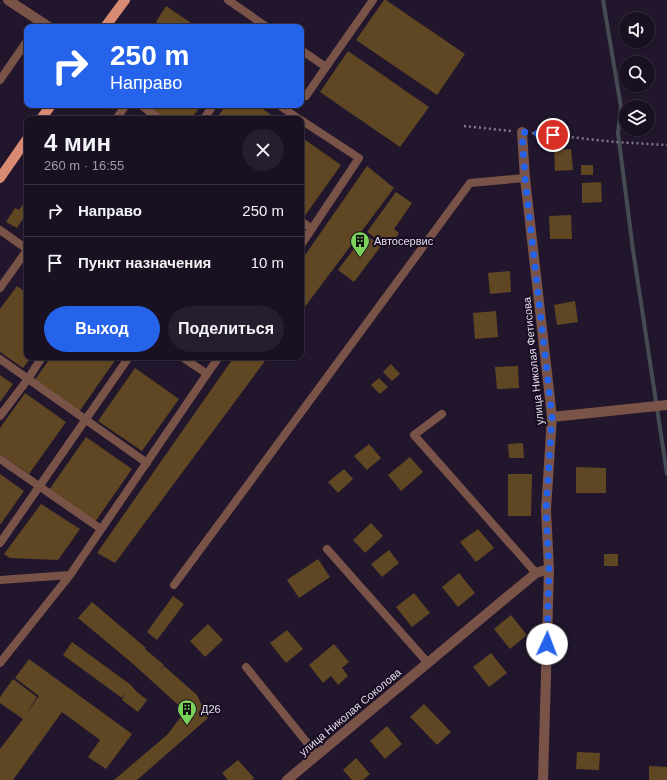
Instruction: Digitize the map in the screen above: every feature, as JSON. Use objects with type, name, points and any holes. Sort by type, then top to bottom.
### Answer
[{"type":"main road","points":[[107,24],[125,0]]},
{"type":"main road","points":[[0,178],[24,143]]},
{"type":"street","points":[[8,0],[41,24]]},
{"type":"street","name":"улица Николая Фетисова","points":[[522,132],[525,178],[552,417],[546,510],[549,568],[543,780]]},
{"type":"street","points":[[552,417],[667,405]]},
{"type":"street","name":"улица Николая Соколова","points":[[287,780],[536,573],[549,568]]},
{"type":"lane","points":[[228,0],[264,24]]},
{"type":"lane","points":[[306,96],[373,0]]},
{"type":"lane","points":[[0,80],[24,45]]},
{"type":"lane","points":[[304,52],[326,67]]},
{"type":"lane","points":[[145,108],[155,116]]},
{"type":"lane","points":[[283,108],[293,116]]},
{"type":"lane","points":[[304,123],[359,158],[304,241]]},
{"type":"lane","points":[[174,585],[470,183],[525,178]]},
{"type":"lane","points":[[304,223],[312,229]]},
{"type":"lane","points":[[0,230],[24,248]]},
{"type":"lane","points":[[0,288],[24,254]]},
{"type":"lane","points":[[0,360],[147,463]]},
{"type":"lane","points":[[0,416],[28,379],[40,360]]},
{"type":"lane","points":[[0,543],[127,360]]},
{"type":"lane","points":[[186,360],[207,374]]},
{"type":"lane","points":[[0,663],[70,575],[217,360]]},
{"type":"lane","points":[[442,414],[414,435],[536,573]]},
{"type":"lane","points":[[0,459],[101,530]]},
{"type":"lane","points":[[327,549],[428,663]]},
{"type":"lane","points":[[0,580],[70,575]]},
{"type":"lane","points":[[246,666],[317,756]]},
{"type":"path","points":[[464,126],[615,142],[637,142],[667,145]]},
{"type":"building","points":[[384,0],[465,54],[437,95],[356,40]]},
{"type":"building","points":[[166,6],[193,24],[159,24],[156,22]]},
{"type":"building","points":[[348,51],[429,107],[400,147],[320,92]]},
{"type":"building","points":[[150,108],[199,108],[193,116],[162,116]]},
{"type":"building","points":[[224,108],[261,108],[273,116],[218,116]]},
{"type":"building","points":[[304,139],[341,165],[304,217]]},
{"type":"building","points":[[571,149],[573,170],[555,171],[554,150]]},
{"type":"building","points":[[581,165],[593,165],[593,175],[581,175]]},
{"type":"building","points":[[367,166],[394,188],[304,308],[304,257]]},
{"type":"building","points":[[601,182],[602,202],[582,203],[582,183]]},
{"type":"building","points":[[396,192],[412,203],[394,229],[399,233],[389,248],[367,232]]},
{"type":"building","points":[[24,202],[24,217],[17,228],[6,222],[15,208],[19,210]]},
{"type":"building","points":[[571,215],[572,239],[550,239],[549,216]]},
{"type":"building","name":"Автосервис","points":[[365,234],[381,246],[354,282],[338,270]]},
{"type":"building","points":[[510,271],[511,292],[490,294],[488,273]]},
{"type":"building","points":[[17,286],[24,291],[24,360],[29,360],[23,368],[0,352],[0,309]]},
{"type":"building","points":[[575,301],[578,322],[557,325],[554,305]]},
{"type":"building","points":[[496,311],[498,337],[475,339],[473,313]]},
{"type":"building","points":[[49,360],[115,360],[79,412],[34,381]]},
{"type":"building","points":[[232,360],[266,360],[115,563],[97,553]]},
{"type":"building","points":[[391,364],[400,374],[392,381],[383,372]]},
{"type":"building","points":[[518,366],[519,388],[497,389],[495,367]]},
{"type":"building","points":[[135,368],[179,399],[142,451],[98,421]]},
{"type":"building","points":[[0,375],[13,384],[0,402]]},
{"type":"building","points":[[379,378],[388,387],[380,394],[371,385]]},
{"type":"building","points":[[25,393],[66,422],[29,474],[0,454],[0,428]]},
{"type":"building","points":[[86,437],[132,469],[95,522],[49,490]]},
{"type":"building","points":[[523,443],[524,458],[509,458],[508,444]]},
{"type":"building","points":[[369,444],[381,458],[367,470],[354,456]]},
{"type":"building","points":[[410,457],[423,472],[401,491],[388,475]]},
{"type":"building","points":[[576,467],[606,468],[606,493],[576,493]]},
{"type":"building","points":[[344,469],[353,479],[338,493],[328,482]]},
{"type":"building","points":[[0,474],[24,491],[0,525]]},
{"type":"building","points":[[508,474],[532,474],[531,516],[508,516]]},
{"type":"building","points":[[41,504],[80,529],[58,560],[10,558],[4,554]]},
{"type":"building","points":[[371,523],[383,536],[365,553],[353,540]]},
{"type":"building","points":[[478,529],[494,548],[476,562],[460,542]]},
{"type":"building","points":[[389,550],[399,563],[382,577],[371,564]]},
{"type":"building","points":[[604,554],[618,554],[618,566],[604,566]]},
{"type":"building","points":[[318,559],[330,577],[299,598],[287,580]]},
{"type":"building","points":[[459,573],[475,593],[458,607],[442,587]]},
{"type":"building","points":[[414,593],[430,613],[412,627],[396,607]]},
{"type":"building","points":[[173,596],[184,604],[157,640],[147,632]]},
{"type":"building","points":[[92,602],[164,665],[157,673],[164,666],[197,695],[208,718],[137,780],[114,780],[168,734],[185,711],[132,663],[78,618]]},
{"type":"building","points":[[511,615],[527,635],[510,649],[494,629]]},
{"type":"building","points":[[208,624],[223,640],[205,657],[190,641]]},
{"type":"building","points":[[287,630],[303,649],[286,663],[270,643]]},
{"type":"building","points":[[72,642],[131,685],[147,700],[138,712],[122,700],[126,693],[122,698],[63,655]]},
{"type":"building","points":[[334,644],[349,662],[342,668],[348,676],[338,685],[331,676],[323,683],[309,665]]},
{"type":"building","points":[[491,653],[507,673],[489,687],[473,667]]},
{"type":"building","points":[[29,659],[132,734],[106,769],[88,757],[100,740],[62,712],[13,780],[0,780],[0,749],[23,719],[0,703],[0,697],[13,679],[37,697],[24,717],[39,696],[15,678]]},
{"type":"building","points":[[424,704],[451,732],[437,745],[410,717]]},
{"type":"building","points":[[387,726],[402,744],[385,759],[370,741]]},
{"type":"building","points":[[577,752],[600,753],[599,770],[576,769]]},
{"type":"building","points":[[356,758],[370,774],[363,780],[352,780],[343,770]]},
{"type":"building","points":[[238,760],[254,778],[252,780],[228,780],[222,773]]},
{"type":"building","points":[[649,766],[667,767],[667,780],[649,780]]},
{"type":"waterway","points":[[603,0],[621,107],[618,133],[633,250],[667,474]]},
{"type":"place","name":"Автосервис","points":[[360,258]]},
{"type":"place","name":"Д26","points":[[187,726]]},
{"type":"route","points":[[547,644],[549,568],[546,510],[552,417],[525,178],[522,132],[553,135]]}]
